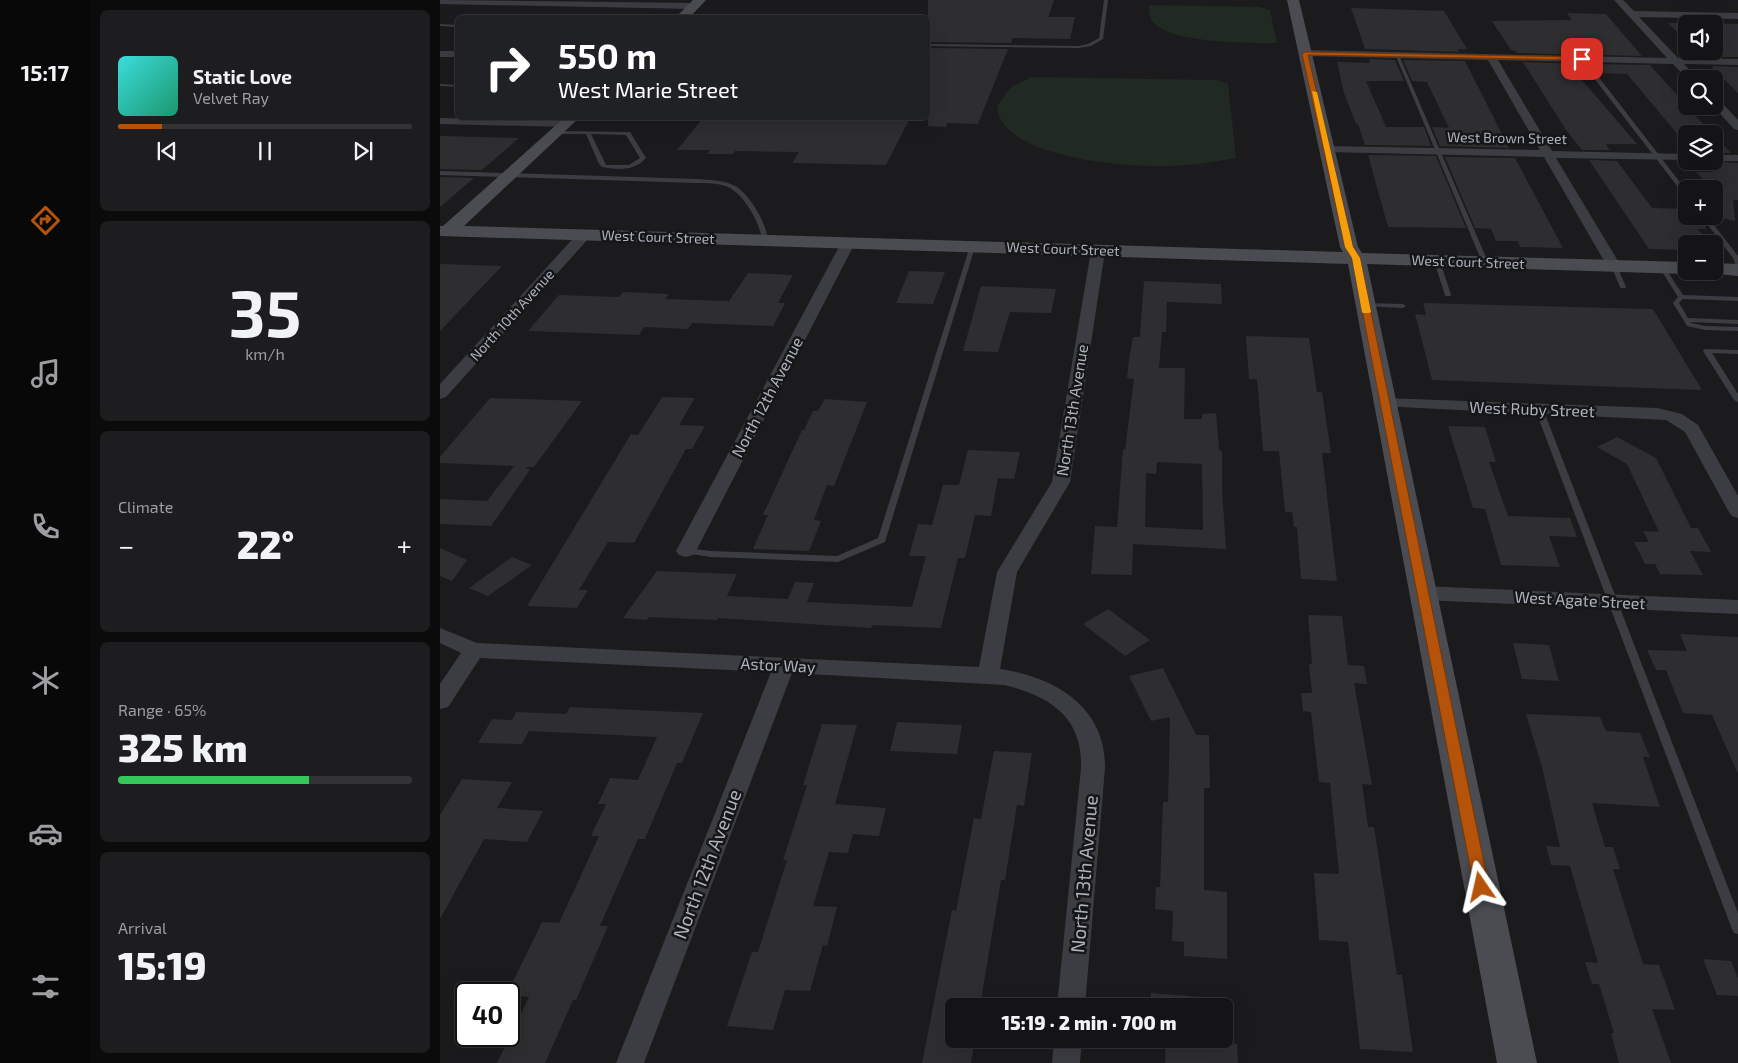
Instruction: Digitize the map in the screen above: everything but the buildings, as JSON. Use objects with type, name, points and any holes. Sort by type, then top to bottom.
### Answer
[{"type":"street","points":[[1293,0],[1349,247],[1356,258],[1517,1063]]},
{"type":"street","points":[[1618,0],[1684,70]]},
{"type":"street","points":[[440,1],[697,3]]},
{"type":"street","points":[[446,10],[461,1]]},
{"type":"street","points":[[684,15],[697,3]]},
{"type":"street","points":[[1631,14],[1738,16]]},
{"type":"street","points":[[440,54],[455,54]]},
{"type":"street","points":[[1305,54],[1738,62]]},
{"type":"street","points":[[1490,57],[1614,266]]},
{"type":"street","points":[[1723,110],[1736,123]]},
{"type":"street","points":[[440,121],[565,124]]},
{"type":"street","points":[[444,231],[509,176],[565,124]]},
{"type":"street","name":"West Brown Street","points":[[1327,149],[1678,157]]},
{"type":"street","points":[[1723,158],[1738,158]]},
{"type":"street","name":"West Court Street","points":[[444,231],[1678,268]]},
{"type":"street","name":"North 10th Avenue","points":[[440,394],[584,235]]},
{"type":"street","name":"North 12th Avenue","points":[[686,551],[848,243]]},
{"type":"street","name":"North 13th Avenue","points":[[988,675],[1007,572],[1061,482],[1098,250]]},
{"type":"street","points":[[1723,269],[1738,270]]},
{"type":"street","name":"West Ruby Street","points":[[1385,404],[1657,413],[1678,418],[1692,429],[1738,512]]},
{"type":"street","name":"West Agate Street","points":[[1422,593],[1738,607]]},
{"type":"street","name":"Astor Way","points":[[440,635],[474,650],[988,675],[1023,681],[1044,689],[1062,700],[1076,714],[1087,730],[1091,742]]},
{"type":"street","points":[[440,700],[474,650]]},
{"type":"street","name":"North 12th Avenue","points":[[630,1063],[784,665]]},
{"type":"street","name":"North 13th Avenue","points":[[1072,998],[1093,768],[1091,742]]},
{"type":"street","points":[[1066,1063],[1067,1048]]},
{"type":"lane","points":[[930,46],[1079,47],[1089,45],[1101,40],[1106,0]]},
{"type":"lane","points":[[440,25],[455,26]]},
{"type":"lane","points":[[1397,55],[1485,262]]},
{"type":"lane","points":[[1582,59],[1678,183]]},
{"type":"lane","points":[[440,85],[455,86]]},
{"type":"lane","points":[[565,124],[588,133],[628,134],[643,158],[640,162],[631,166],[604,166],[588,133]]},
{"type":"lane","points":[[440,173],[697,181],[726,184],[741,191],[765,229],[765,240]]},
{"type":"lane","points":[[1711,225],[1736,258],[1738,265]]},
{"type":"lane","points":[[686,551],[711,554],[838,559],[882,540],[972,247]]},
{"type":"lane","points":[[1437,261],[1448,295]]},
{"type":"lane","points":[[1614,266],[1623,287]]},
{"type":"lane","points":[[1662,267],[1681,297]]},
{"type":"lane","points":[[1681,297],[1738,299]]},
{"type":"lane","points":[[1681,297],[1676,303],[1686,320],[1694,327],[1738,329]]},
{"type":"lane","points":[[1365,305],[1403,306]]},
{"type":"lane","points":[[1686,320],[1738,322]]},
{"type":"lane","points":[[1738,352],[1707,351],[1736,392],[1738,400]]},
{"type":"lane","points":[[1539,409],[1738,929]]},
{"type":"shaded area","points":[[1149,5],[1259,7],[1270,10],[1277,43],[1211,41],[1175,34],[1161,29],[1152,21]]},
{"type":"shaded area","points":[[1031,77],[1216,80],[1228,84],[1236,158],[1183,165],[1126,165],[1054,153],[1033,145],[1015,135],[1003,123],[997,106],[1010,88]]},
{"type":"slow traffic","points":[[1314,92],[1349,247],[1356,258],[1366,312]]},
{"type":"route","points":[[1481,887],[1356,258],[1349,247],[1305,54],[1582,59]]}]
